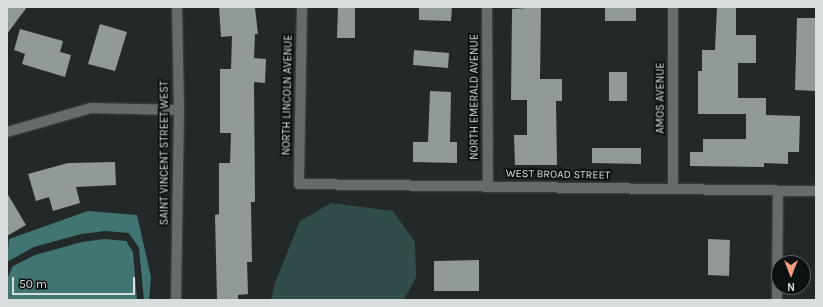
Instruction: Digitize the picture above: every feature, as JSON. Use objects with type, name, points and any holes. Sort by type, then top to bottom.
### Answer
[{"type":"street","name":"SAINT VINCENT STREET WEST","points":[[176,7],[179,110],[176,300]]},
{"type":"street","name":"NORTH LINCOLN AVENUE","points":[[299,184],[302,7]]},
{"type":"street","name":"NORTH EMERALD AVENUE","points":[[487,7],[488,186]]},
{"type":"street","name":"AMOS AVENUE","points":[[673,7],[673,189]]},
{"type":"street","points":[[7,132],[91,108],[179,110]]},
{"type":"street","name":"WEST BROAD STREET","points":[[299,184],[816,191]]},
{"type":"street","points":[[777,300],[778,191]]},
{"type":"shaded area","points":[[331,203],[393,211],[415,242],[416,277],[404,300],[271,300],[275,283],[300,221]]},
{"type":"shaded area","points":[[88,211],[137,215],[151,277],[149,300],[144,300],[139,248],[129,233],[105,231],[81,234],[34,247],[7,262],[9,239]]},
{"type":"shaded area","points":[[104,239],[126,241],[133,252],[137,300],[7,300],[7,279],[13,266],[35,255],[82,242]]},
{"type":"building","points":[[7,7],[27,7],[7,34]]},
{"type":"building","points":[[219,7],[255,8],[258,34],[255,34],[254,58],[266,59],[265,83],[254,82],[255,202],[251,202],[252,262],[247,262],[248,294],[238,295],[238,300],[217,300],[215,215],[219,214],[219,163],[230,163],[231,133],[220,133],[220,69],[231,69],[232,36],[221,37]]},
{"type":"building","points":[[338,7],[355,7],[355,38],[337,38]]},
{"type":"building","points":[[419,7],[452,7],[451,21],[419,20]]},
{"type":"building","points":[[541,7],[540,79],[562,79],[562,101],[556,101],[557,165],[515,165],[514,135],[527,135],[527,100],[511,100],[512,9]]},
{"type":"building","points":[[605,7],[636,7],[636,21],[605,21]]},
{"type":"building","points":[[717,7],[736,7],[736,35],[756,35],[756,63],[738,63],[738,98],[766,98],[766,115],[800,116],[799,152],[788,152],[788,164],[764,163],[764,167],[690,166],[690,152],[703,152],[703,139],[746,139],[746,114],[698,114],[698,71],[702,71],[702,50],[715,50]]},
{"type":"building","points":[[797,18],[816,18],[816,91],[795,90]]},
{"type":"building","points":[[100,24],[127,32],[115,71],[88,64]]},
{"type":"building","points":[[20,29],[63,41],[60,52],[71,55],[65,77],[22,64],[25,54],[14,50]]},
{"type":"building","points":[[414,50],[449,53],[448,68],[413,65]]},
{"type":"building","points":[[609,72],[627,72],[627,101],[609,101]]},
{"type":"building","points":[[430,91],[451,92],[450,142],[457,142],[457,163],[413,162],[413,142],[428,142]]},
{"type":"building","points":[[592,148],[641,148],[641,164],[592,163]]},
{"type":"building","points":[[115,162],[116,185],[76,187],[80,203],[53,211],[49,197],[36,201],[28,174],[68,163]]},
{"type":"building","points":[[7,193],[26,225],[7,236]]},
{"type":"building","points":[[708,239],[730,240],[729,276],[708,275]]},
{"type":"building","points":[[479,260],[479,291],[434,291],[434,261]]}]
